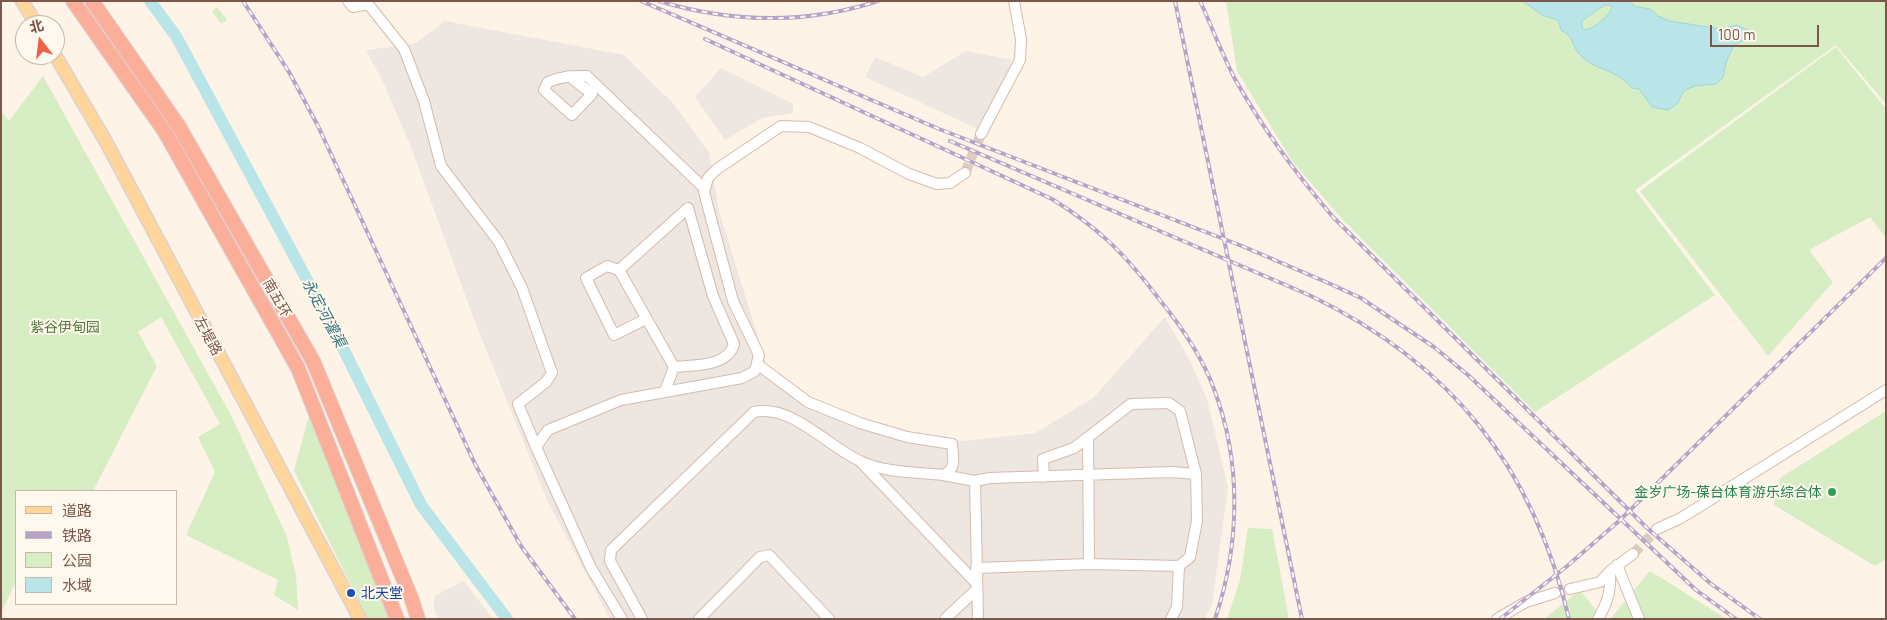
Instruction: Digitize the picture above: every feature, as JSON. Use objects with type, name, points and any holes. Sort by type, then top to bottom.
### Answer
[{"type":"highway","name":"南五环","points":[[73,1],[117,60],[165,132],[298,368],[397,619]]},
{"type":"highway","name":"南五环","points":[[92,1],[178,125],[313,361],[412,600],[418,619]]},
{"type":"main road","points":[[22,1],[31,15]]},
{"type":"main road","name":"左堤路","points":[[61,65],[105,140],[360,619]]},
{"type":"street","points":[[348,1],[353,7],[368,4],[404,48],[424,101],[441,166],[499,242],[522,288],[552,372],[546,382],[518,404],[591,568],[622,619]]},
{"type":"street","points":[[981,134],[1020,60],[1020,38],[1014,1]]},
{"type":"street","points":[[569,76],[592,94],[572,115],[544,90],[548,82],[569,76],[587,76],[705,189]]},
{"type":"street","points":[[536,447],[548,430],[621,400],[742,378],[755,371],[759,355],[733,301],[714,234],[705,189],[708,178],[717,169],[781,126],[809,127],[860,148],[909,174],[937,184],[950,183],[965,173]]},
{"type":"street","points":[[619,270],[688,208],[713,296],[734,344],[726,357],[714,362],[674,367]]},
{"type":"street","points":[[646,319],[614,335],[586,278],[607,266],[619,270],[674,367],[666,391]]},
{"type":"street","points":[[756,364],[808,402],[860,423],[897,434],[952,444],[954,466],[951,472],[943,475]]},
{"type":"street","points":[[1657,529],[1681,518],[1886,390]]},
{"type":"street","points":[[976,568],[1089,564],[1179,566],[1190,557],[1197,521],[1196,474],[1180,411],[1169,403],[1131,404],[1074,448],[1043,459],[1044,477]]},
{"type":"street","points":[[642,619],[610,561],[611,550],[754,412],[766,410],[781,412],[860,461],[977,586]]},
{"type":"street","points":[[1088,437],[1089,564]]},
{"type":"street","points":[[860,461],[887,469],[943,475],[975,481],[990,478],[1171,472],[1196,474]]},
{"type":"street","points":[[975,481],[978,619]]},
{"type":"street","points":[[1570,589],[1600,582],[1614,568],[1633,554]]},
{"type":"street","points":[[699,619],[760,557],[769,555],[829,619]]},
{"type":"street","points":[[1171,619],[1177,607],[1179,566]]},
{"type":"street","points":[[1598,619],[1607,604],[1614,568]]},
{"type":"street","points":[[1614,568],[1640,619]]},
{"type":"street","points":[[945,619],[977,586]]},
{"type":"street","points":[[1497,619],[1526,602],[1555,593]]},
{"type":"shaded area","points":[[445,21],[624,55],[673,103],[709,152],[719,211],[766,363],[771,370],[816,403],[861,420],[913,436],[965,441],[1035,433],[1093,398],[1165,317],[1189,359],[1207,399],[1228,487],[1212,604],[1205,619],[610,619],[547,500],[475,322],[411,147],[384,84],[366,50],[414,44]]},
{"type":"shaded area","points":[[966,51],[1012,60],[1001,88],[978,129],[865,77],[875,57],[923,77]]},
{"type":"shaded area","points":[[721,68],[793,104],[793,113],[762,118],[725,140],[695,97]]},
{"type":"shaded area","points":[[464,581],[493,619],[438,619],[434,608],[434,596]]},
{"type":"green space","points":[[1226,1],[1886,1],[1886,104],[1836,45],[1635,190],[1715,295],[1535,412],[1341,218],[1292,161],[1237,71]]},
{"type":"green space","points":[[217,7],[227,20],[221,24],[212,11]]},
{"type":"green space","points":[[1836,47],[1886,109],[1886,238],[1870,217],[1809,250],[1833,282],[1768,356],[1640,191]]},
{"type":"green space","name":"紫谷伊甸园","points":[[43,76],[232,417],[287,537],[296,576],[298,610],[274,595],[278,580],[186,535],[215,472],[198,437],[220,424],[161,317],[138,332],[157,366],[94,490],[15,490],[15,583],[1,613],[1,111],[9,121]]},
{"type":"green space","name":"金岁广场-葆台体育游乐综合体","points":[[1886,411],[1886,559],[1875,566],[1774,505],[1780,478]]},
{"type":"green space","points":[[309,415],[389,619],[368,619],[294,471]]},
{"type":"green space","points":[[1248,528],[1272,529],[1289,619],[1227,619],[1240,580]]},
{"type":"green space","points":[[1650,571],[1727,619],[1610,619]]},
{"type":"green space","points":[[1580,590],[1603,619],[1544,619]]},
{"type":"water","points":[[1523,1],[1631,1],[1633,6],[1650,9],[1658,16],[1669,21],[1721,29],[1737,25],[1749,31],[1746,39],[1734,45],[1726,62],[1723,78],[1716,84],[1694,86],[1684,91],[1677,104],[1668,110],[1652,107],[1639,89],[1632,88],[1620,77],[1585,60],[1579,54],[1569,36],[1561,30],[1558,20],[1542,15]],"holes":[[[1605,5],[1612,7],[1610,11],[1601,21],[1586,30],[1582,28],[1582,21]]]},
{"type":"waterway","name":"永定河灌渠","points":[[150,1],[176,36],[335,332],[421,505],[507,619]]},
{"type":"tunnel","points":[[965,173],[981,134]]},
{"type":"tunnel","points":[[1633,554],[1657,529]]},
{"type":"tunnel","points":[[1555,593],[1570,589]]},
{"type":"railway","points":[[243,1],[289,72],[318,126],[475,464],[521,546],[575,619]]},
{"type":"railway","points":[[641,1],[939,129],[1242,246],[1361,298],[1434,347],[1468,375],[1696,590],[1736,619]]},
{"type":"railway","points":[[659,1],[714,14],[768,18],[823,14],[878,1]]},
{"type":"railway","points":[[1175,1],[1302,619]]},
{"type":"railway","points":[[1200,1],[1230,70],[1257,116],[1281,151],[1333,217],[1647,528],[1710,583],[1760,619]]},
{"type":"railway","points":[[705,39],[1052,199],[1098,232],[1135,269],[1175,320],[1197,353],[1214,389],[1223,417],[1233,475],[1233,533],[1223,591],[1215,619]]},
{"type":"railway","points":[[950,141],[1309,295],[1359,322],[1404,353],[1444,387],[1479,425],[1508,467],[1533,513],[1553,564],[1569,619]]},
{"type":"railway","points":[[1500,619],[1566,567],[1619,521],[1886,258]]},
{"type":"place","name":"金岁广场-葆台体育游乐综合体","points":[[1832,492]]},
{"type":"place","name":"北天堂","points":[[351,593]]}]
